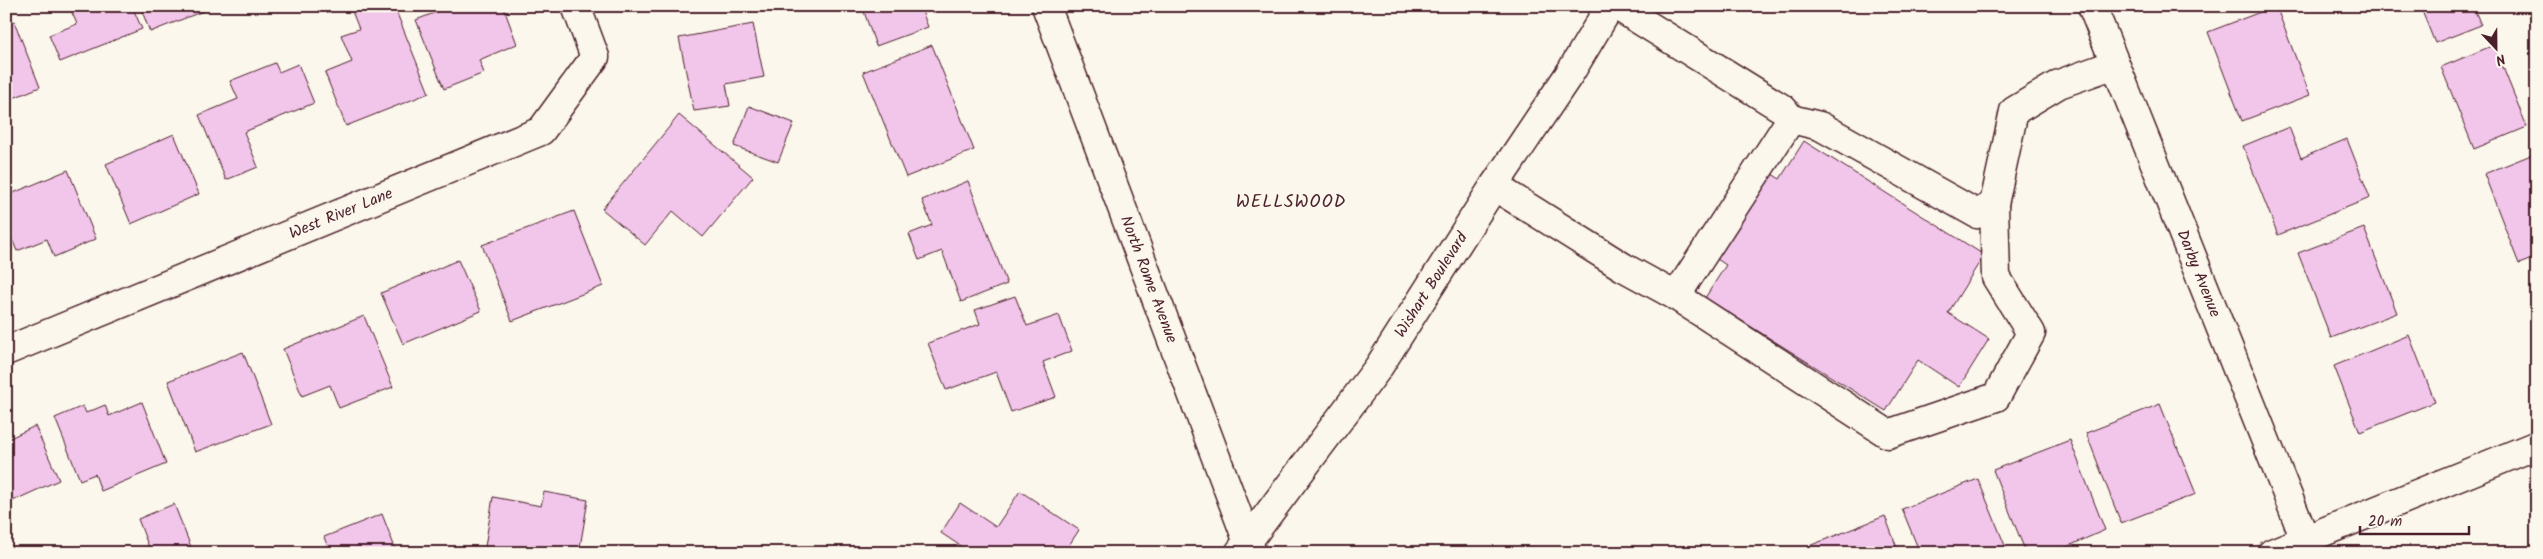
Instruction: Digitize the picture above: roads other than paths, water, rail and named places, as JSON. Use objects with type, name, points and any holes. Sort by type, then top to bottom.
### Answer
[{"type":"street","name":"West River Lane","points":[[6,351],[541,131],[594,57],[576,6]]},
{"type":"street","name":"North Rome Avenue","points":[[1046,6],[1246,549]]},
{"type":"street","name":"Wishart Boulevard","points":[[1246,549],[1378,368],[1494,186],[1570,73],[1610,6]]},
{"type":"street","points":[[1617,6],[1783,109],[1791,119],[1820,126],[1977,214],[1994,204]]},
{"type":"street","name":"Darby Avenue","points":[[2092,6],[2306,539]]},
{"type":"street","points":[[1494,186],[1623,267],[1676,296],[1888,434],[1996,397],[2031,334],[1996,277],[1994,204],[2014,111],[2058,84],[2115,64]]},
{"type":"street","points":[[1676,296],[1791,119]]},
{"type":"street","points":[[2272,553],[2537,445]]},
{"type":"district","name":"WELLSWOOD","points":[[1291,202]]}]
